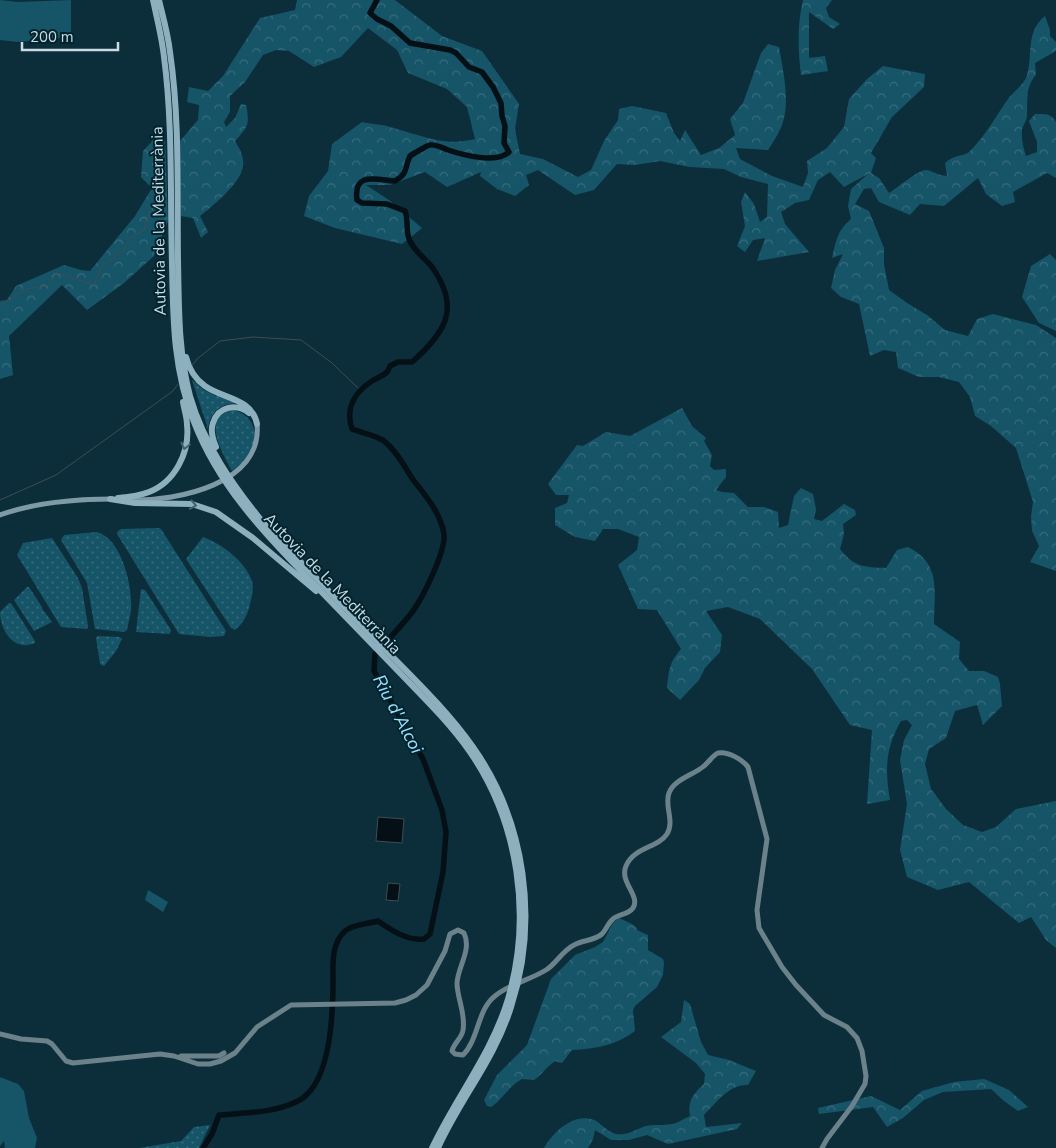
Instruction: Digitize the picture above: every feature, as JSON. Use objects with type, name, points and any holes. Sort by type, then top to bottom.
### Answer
[{"type":"highway","name":"Autovia de la Mediterrània","points":[[153,0],[164,54],[172,124]]},
{"type":"highway","name":"Autovia de la Mediterrània","points":[[159,0],[170,52],[174,225],[174,340],[181,380],[199,434],[213,463],[255,522],[327,596],[439,705],[470,742],[478,760]]},
{"type":"highway","name":"Autovia de la Mediterrània","points":[[174,225],[183,363],[191,398],[201,425],[224,469],[246,502],[327,596],[437,712],[478,760],[496,786],[514,831],[523,880],[526,933],[520,974],[507,1020],[493,1052],[432,1148]]},
{"type":"highway","points":[[180,332],[185,355],[194,376],[206,387],[244,404],[254,414],[257,424]]},
{"type":"highway","points":[[110,499],[136,496],[150,491],[166,481],[177,467],[185,450],[188,433],[181,380]]},
{"type":"highway","points":[[224,469],[212,434],[215,418],[223,410],[238,407],[247,411],[257,424]]},
{"type":"highway","points":[[110,499],[135,503],[178,502],[192,504],[216,512],[239,527],[327,596]]},
{"type":"highway","name":"Autovia de la Mediterrània","points":[[438,1148],[452,1115]]},
{"type":"main road","points":[[0,515],[46,503],[110,499],[139,500],[172,496],[214,485],[226,479],[248,459],[256,446],[257,424]]},
{"type":"street","points":[[0,1034],[21,1039],[47,1041],[52,1044],[63,1058],[73,1063],[146,1054],[165,1054],[204,1064],[221,1061],[235,1053],[257,1027],[286,1007],[295,1004],[399,1002],[416,996],[426,985],[445,951],[450,934],[458,930],[465,934],[466,948],[457,984],[463,1027],[462,1035],[452,1048],[460,1056],[467,1051],[485,1008],[498,993],[548,969],[572,946],[599,936],[611,920],[632,909],[634,896],[626,881],[625,870],[628,861],[634,855],[661,840],[667,834],[670,824],[668,799],[672,788],[701,769],[717,754],[726,754],[746,764],[750,771],[767,839],[756,910],[760,929],[786,973],[796,985],[822,1014],[847,1027],[857,1038],[862,1051],[866,1076],[865,1084],[822,1148]]},
{"type":"street","points":[[177,1057],[219,1056],[224,1053]]},
{"type":"green space","points":[[0,0],[18,2],[71,0],[71,37],[18,42],[0,40]]},
{"type":"green space","points":[[297,0],[395,0],[442,36],[482,51],[519,104],[515,129],[520,154],[543,159],[578,177],[591,170],[604,141],[618,120],[619,109],[632,106],[666,113],[674,133],[680,141],[685,130],[701,155],[719,148],[735,135],[730,119],[743,103],[761,53],[768,44],[779,47],[786,94],[783,122],[768,150],[736,148],[740,159],[772,176],[803,187],[808,173],[807,161],[827,148],[844,127],[849,99],[867,79],[883,66],[925,74],[924,87],[892,117],[871,153],[876,158],[871,173],[879,178],[889,193],[923,170],[947,176],[945,163],[952,158],[967,154],[975,146],[1008,99],[1026,78],[1034,30],[1045,16],[1050,36],[1056,42],[1056,51],[1035,63],[1036,74],[1029,89],[1027,116],[1022,129],[1022,136],[1026,156],[1037,152],[1037,142],[1029,121],[1035,114],[1047,115],[1054,119],[1056,122],[1056,178],[1047,173],[1013,192],[1015,202],[1002,206],[986,194],[978,178],[944,206],[920,204],[910,215],[879,202],[871,188],[864,189],[855,204],[869,211],[884,248],[884,264],[889,290],[927,315],[945,330],[968,336],[977,319],[993,314],[1036,325],[1056,338],[1056,571],[1030,562],[1039,546],[1032,531],[1031,516],[1033,502],[1016,448],[991,426],[975,416],[970,397],[959,382],[939,377],[919,377],[898,368],[896,352],[884,350],[870,356],[859,304],[841,297],[831,288],[835,270],[843,254],[832,258],[836,241],[840,232],[851,219],[848,206],[851,189],[868,174],[844,187],[830,172],[818,180],[809,200],[795,203],[781,212],[785,224],[809,252],[757,261],[765,238],[753,240],[745,252],[737,246],[745,226],[741,202],[745,192],[754,204],[760,222],[767,217],[768,184],[741,177],[724,169],[690,167],[660,161],[635,165],[617,164],[594,190],[575,195],[538,170],[526,175],[529,185],[515,196],[497,189],[480,176],[481,172],[447,187],[425,172],[390,185],[366,185],[389,200],[422,228],[402,244],[335,228],[304,216],[309,196],[328,171],[332,144],[362,122],[387,126],[441,141],[451,142],[475,139],[467,107],[447,89],[408,73],[397,50],[368,28],[341,57],[314,67],[289,51],[276,50],[263,55],[245,82],[230,96],[230,112],[224,122],[226,127],[235,118],[241,104],[246,105],[247,125],[235,141],[242,155],[243,166],[230,189],[200,216],[208,232],[201,238],[193,218],[181,216],[180,141],[198,120],[199,105],[187,102],[189,87],[208,91],[223,76],[260,18],[295,10]]},
{"type":"green space","points":[[803,0],[832,0],[826,8],[829,17],[840,24],[833,29],[809,12],[809,58],[825,56],[828,71],[801,75],[799,37]]},
{"type":"green space","points":[[156,137],[165,140],[168,221],[154,256],[124,283],[87,310],[62,285],[9,336],[13,375],[0,379],[0,301],[7,300],[16,286],[64,265],[90,271],[135,216],[152,188],[141,177],[143,151]]},
{"type":"green space","points":[[1050,254],[1056,260],[1056,331],[1039,323],[1022,297],[1031,266]]},
{"type":"green space","points":[[192,380],[204,390],[216,396],[218,395],[238,403],[226,405],[217,410],[211,418],[208,429]]},
{"type":"green space","points":[[682,408],[692,426],[706,438],[704,441],[712,455],[710,466],[714,470],[726,469],[726,477],[716,490],[734,493],[748,507],[764,507],[778,512],[779,528],[788,525],[794,496],[801,488],[813,494],[816,509],[814,519],[822,521],[844,504],[855,510],[856,515],[843,524],[844,534],[840,549],[855,563],[886,568],[897,550],[908,547],[919,554],[926,562],[934,580],[934,624],[960,642],[959,659],[969,671],[984,671],[998,677],[1002,706],[983,725],[977,705],[955,711],[946,738],[929,749],[925,764],[931,789],[946,809],[963,825],[982,832],[996,827],[1016,809],[1056,801],[1056,948],[1046,940],[1031,917],[1019,923],[969,882],[938,890],[907,877],[900,850],[907,804],[900,760],[904,740],[912,725],[907,720],[901,721],[889,750],[887,779],[890,800],[867,804],[872,730],[850,725],[812,669],[760,619],[728,607],[706,611],[722,635],[720,652],[705,668],[699,680],[680,700],[667,688],[670,667],[681,649],[657,610],[638,609],[618,565],[637,550],[639,537],[618,529],[603,529],[595,541],[575,537],[555,525],[555,508],[567,503],[569,495],[556,495],[548,484],[577,445],[583,446],[606,432],[630,436]]},
{"type":"green space","points":[[234,410],[247,417],[254,428],[255,434],[248,457],[232,471],[219,445],[216,427],[218,419],[223,413]]},
{"type":"green space","points":[[159,528],[226,631],[224,636],[210,637],[179,634],[117,534],[121,529]]},
{"type":"green space","points":[[97,532],[106,536],[113,544],[128,577],[131,611],[127,630],[124,632],[95,629],[87,583],[61,540],[64,535]]},
{"type":"green space","points":[[203,537],[218,544],[232,554],[244,567],[252,581],[253,586],[248,611],[243,622],[235,630],[231,628],[186,559]]},
{"type":"green space","points":[[52,538],[78,578],[82,588],[87,629],[61,627],[17,555],[23,543]]},
{"type":"green space","points":[[29,587],[52,622],[34,631],[14,600]]},
{"type":"green space","points":[[141,589],[145,590],[171,630],[170,634],[136,632]]},
{"type":"green space","points":[[11,603],[35,643],[18,644],[6,633],[1,622],[0,612]]},
{"type":"green space","points":[[98,636],[120,637],[122,639],[116,651],[104,666],[100,664],[96,638]]},
{"type":"green space","points":[[148,890],[168,902],[163,912],[145,900]]},
{"type":"green space","points":[[619,918],[648,935],[648,950],[663,959],[664,962],[663,975],[657,987],[635,1006],[633,1010],[635,1031],[621,1040],[605,1045],[589,1049],[572,1050],[562,1063],[555,1061],[534,1080],[522,1079],[513,1085],[495,1104],[491,1107],[487,1106],[484,1100],[497,1075],[527,1045],[551,979],[575,955],[603,942],[613,923]]},
{"type":"green space","points":[[684,1000],[690,1004],[701,1042],[708,1055],[729,1060],[756,1071],[748,1085],[741,1085],[729,1091],[704,1115],[706,1127],[742,1123],[737,1129],[668,1144],[647,1135],[629,1140],[611,1140],[595,1130],[588,1148],[544,1148],[565,1125],[579,1119],[594,1120],[609,1131],[620,1134],[646,1126],[676,1123],[690,1116],[690,1102],[694,1094],[704,1084],[705,1074],[696,1063],[661,1037],[681,1022]]},
{"type":"green space","points":[[0,1077],[18,1084],[24,1091],[29,1118],[37,1138],[35,1148],[5,1148],[4,1141],[0,1146]]},
{"type":"green space","points":[[984,1079],[1009,1090],[1028,1107],[1018,1111],[991,1089],[943,1092],[924,1100],[903,1118],[887,1127],[873,1107],[819,1114],[818,1108],[871,1096],[900,1110],[922,1091],[954,1082]]},
{"type":"green space","points":[[210,1125],[199,1148],[139,1148],[181,1141],[194,1127]]},
{"type":"shaded area","points":[[378,817],[404,819],[402,843],[376,841]]},
{"type":"shaded area","points":[[388,883],[400,884],[398,901],[386,900]]},
{"type":"waterway","name":"Riu d'Alcoi","points":[[203,1148],[212,1134],[219,1115],[259,1112],[279,1108],[298,1101],[309,1092],[324,1064],[328,1047],[331,1029],[334,954],[340,936],[352,927],[378,921],[405,937],[424,939],[430,934],[443,872],[446,832],[442,810],[423,759],[374,671],[375,654],[413,611],[428,585],[438,562],[444,542],[444,534],[440,519],[397,455],[381,439],[352,429],[350,414],[356,395],[366,385],[385,374],[390,366],[398,362],[412,362],[434,340],[446,319],[446,295],[432,267],[410,241],[405,211],[387,204],[362,203],[357,200],[357,191],[359,185],[368,179],[395,181],[404,173],[410,156],[430,145],[462,154],[488,158],[504,156],[509,152],[504,143],[505,126],[501,103],[493,87],[482,72],[469,67],[456,53],[450,50],[410,43],[391,26],[370,13],[377,0]]},
{"type":"waterway","points":[[0,306],[26,289],[46,286],[57,273],[94,285],[102,266],[123,251],[130,238],[144,230],[153,202]]},
{"type":"waterway","points":[[191,367],[197,359],[220,341],[253,337],[301,340],[332,363],[360,390]]},
{"type":"waterway","points":[[0,500],[56,475],[173,391],[178,384]]}]
